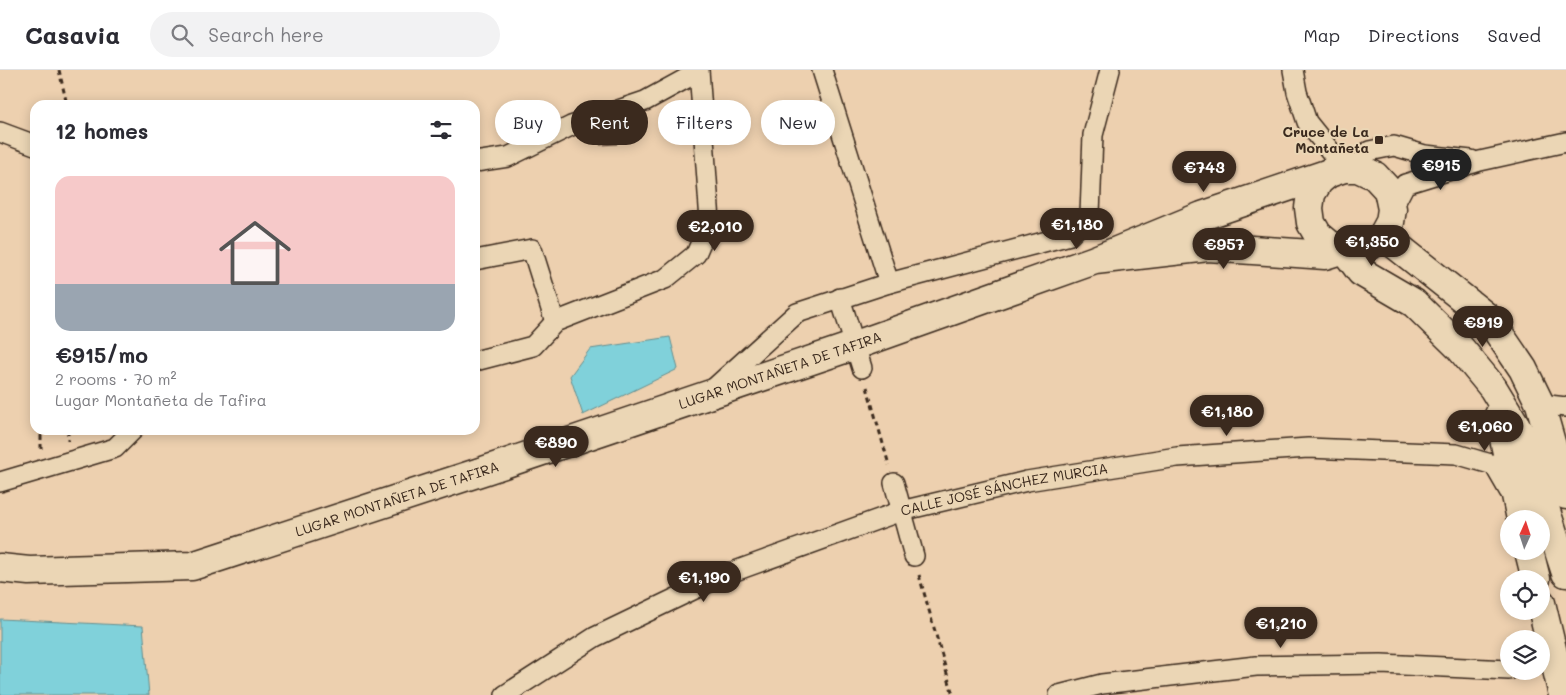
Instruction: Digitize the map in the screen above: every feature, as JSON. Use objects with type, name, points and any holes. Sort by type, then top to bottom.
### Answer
[{"type":"main road","points":[[1565,487],[1553,406],[1523,369],[1489,319],[1383,234],[1390,222],[1392,208],[1388,190],[1375,176],[1344,169],[1319,181],[1312,194],[1309,208],[1311,223],[1318,235],[1330,245],[1344,249],[1361,272],[1414,303],[1460,348],[1493,388],[1521,434],[1566,573]]},
{"type":"main road","name":"LUGAR MONTAÑETA DE TAFIRA","points":[[0,568],[29,571],[192,566],[707,394],[859,356],[1202,216],[1344,169]]},
{"type":"main road","name":"LUGAR MONTAÑETA DE TAFIRA","points":[[1095,260],[1208,247],[1325,255],[1344,249],[1358,249],[1372,244],[1383,234]]},
{"type":"main road","points":[[1493,388],[1519,510]]},
{"type":"main road","points":[[1550,663],[1563,695]]},
{"type":"street","points":[[822,70],[889,283]]},
{"type":"street","points":[[707,394],[797,313],[889,283],[1070,235],[1090,214],[1093,134],[1110,70]]},
{"type":"street","points":[[1293,70],[1297,92],[1307,122],[1344,169],[1369,150],[1394,146],[1426,155],[1480,161]]},
{"type":"street","points":[[480,161],[508,157],[571,126],[645,101],[698,71],[710,222],[696,254],[665,279],[555,322],[533,346],[480,360]]},
{"type":"street","points":[[0,132],[30,143]]},
{"type":"street","points":[[1392,208],[1405,184],[1480,161],[1566,142]]},
{"type":"street","points":[[480,259],[532,249],[555,322]]},
{"type":"street","points":[[840,298],[859,356]]},
{"type":"street","points":[[0,482],[115,448],[128,435]]},
{"type":"street","name":"CALLE JOSÉ SÁNCHEZ MURCIA","points":[[505,695],[596,637],[724,575],[901,511],[1027,481],[1177,457],[1308,448],[1456,454],[1494,465],[1518,510]]},
{"type":"street","points":[[894,483],[914,556]]},
{"type":"street","points":[[1059,695],[1102,684],[1256,666],[1381,664],[1500,670]]},
{"type":"path","points":[[59,70],[66,100]]},
{"type":"path","points":[[859,356],[894,483]]},
{"type":"path","points":[[914,556],[953,695]]},
{"type":"water","points":[[670,337],[678,369],[583,415],[570,376],[590,349]]},
{"type":"water","points":[[0,619],[143,626],[149,695],[0,695]]},
{"type":"place","name":"Cruce de La Montañeta","points":[[1379,140]]}]
